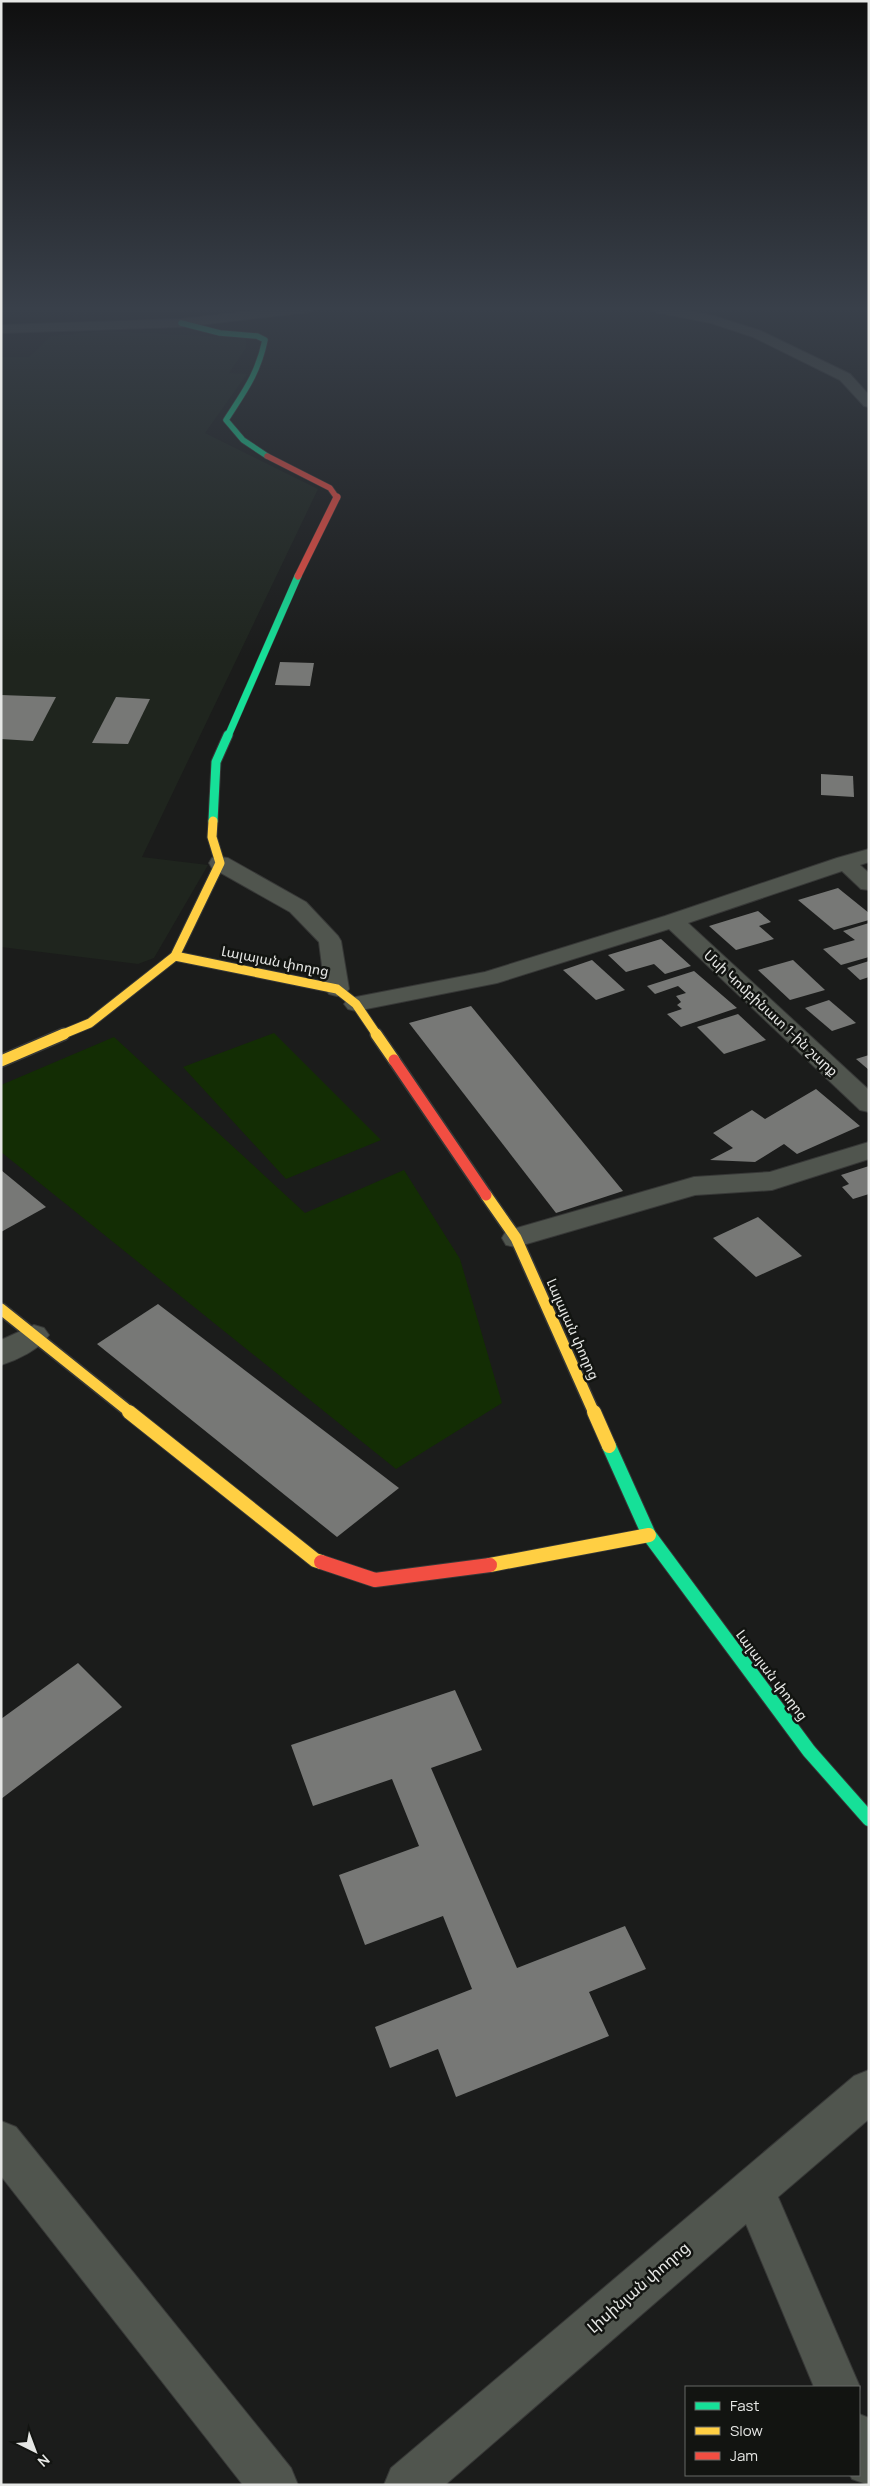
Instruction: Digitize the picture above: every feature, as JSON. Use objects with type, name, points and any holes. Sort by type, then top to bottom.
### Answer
[{"type":"street","points":[[1,1061],[90,1023],[175,956],[220,863],[212,837],[216,762],[283,607],[337,497],[330,488],[266,455],[230,430],[228,424]]},
{"type":"street","points":[[356,1004],[489,978],[672,921],[869,855]]},
{"type":"street","points":[[844,862],[869,884]]},
{"type":"street","points":[[220,863],[298,907],[330,941],[337,989]]},
{"type":"street","name":"Մսի Կոմբինատ 1-ին շարք","points":[[672,921],[869,1104]]},
{"type":"street","name":"Լալայան փողոց","points":[[175,956],[337,989],[356,1004],[516,1238],[649,1535],[809,1751],[869,1819]]},
{"type":"street","points":[[516,1238],[694,1186],[772,1181],[869,1150]]},
{"type":"street","points":[[1,1309],[315,1560],[375,1580],[515,1562],[649,1535]]},
{"type":"street","points":[[1,1354],[34,1335]]},
{"type":"street","name":"Լիսինյան փողոց","points":[[408,2485],[869,2091]]},
{"type":"street","points":[[1,2142],[274,2485]]},
{"type":"street","points":[[753,2189],[837,2386]]},
{"type":"street","points":[[860,2440],[869,2462]]},
{"type":"shaded area","points":[[1,424],[211,424],[205,433],[318,489],[142,857],[208,865],[154,958],[138,964],[1,947]]},
{"type":"green space","points":[[274,1033],[381,1140],[286,1179],[183,1067]]},
{"type":"green space","points":[[114,1037],[305,1213],[404,1170],[460,1259],[502,1403],[396,1469],[1,1152],[1,1085]]},
{"type":"building","points":[[280,662],[314,663],[310,686],[275,685]]},
{"type":"building","points":[[1,695],[56,697],[33,741],[1,739]]},
{"type":"building","points":[[116,697],[150,699],[128,744],[92,743]]},
{"type":"building","points":[[821,774],[853,776],[854,797],[821,795]]},
{"type":"building","points":[[838,888],[869,913],[869,920],[834,930],[798,900]]},
{"type":"building","points":[[758,911],[771,922],[759,926],[774,939],[736,950],[709,926]]},
{"type":"building","points":[[869,923],[869,957],[841,965],[823,949],[855,940],[843,931]]},
{"type":"building","points":[[661,939],[691,966],[665,974],[654,964],[626,972],[608,955]]},
{"type":"building","points":[[592,960],[625,990],[596,1000],[563,970]]},
{"type":"building","points":[[793,960],[825,990],[790,1000],[758,970]]},
{"type":"building","points":[[869,961],[869,977],[860,980],[847,968]]},
{"type":"building","points":[[694,971],[737,1008],[681,1027],[667,1014],[682,1009],[677,1005],[681,1002],[676,996],[686,993],[678,986],[655,994],[647,986]]},
{"type":"building","points":[[829,1000],[856,1023],[832,1031],[805,1008]]},
{"type":"building","points":[[471,1006],[623,1191],[556,1213],[409,1023]]},
{"type":"building","points":[[738,1014],[766,1040],[724,1054],[697,1027]]},
{"type":"building","points":[[869,1055],[869,1070],[856,1059]]},
{"type":"building","points":[[816,1089],[860,1126],[797,1154],[784,1144],[755,1162],[710,1160],[733,1148],[713,1133],[752,1110],[765,1119]]},
{"type":"building","points":[[869,1166],[869,1194],[853,1199],[842,1187],[849,1184],[841,1175]]},
{"type":"building","points":[[1,1170],[46,1207],[1,1232]]},
{"type":"building","points":[[758,1217],[802,1256],[756,1277],[713,1238]]},
{"type":"building","points":[[158,1304],[399,1488],[337,1537],[97,1344]]},
{"type":"building","points":[[78,1663],[122,1707],[1,1799],[1,1719]]},
{"type":"building","points":[[455,1690],[482,1750],[431,1768],[517,1968],[625,1926],[646,1969],[589,1992],[609,2036],[456,2097],[438,2049],[390,2068],[375,2027],[472,1989],[443,1916],[365,1945],[339,1875],[419,1846],[392,1779],[313,1806],[291,1745]]},
{"type":"traffic: fast","points":[[229,424],[243,440],[267,456]]},
{"type":"traffic: fast","points":[[213,821],[216,762],[298,576]]},
{"type":"traffic: fast","points":[[609,1446],[649,1535],[809,1751],[869,1819]]},
{"type":"traffic: slow","points":[[1,1061],[90,1023],[175,956],[220,863],[212,837],[213,821]]},
{"type":"traffic: slow","points":[[175,956],[337,989],[356,1004],[394,1060]]},
{"type":"traffic: slow","points":[[486,1195],[516,1238],[609,1446]]},
{"type":"traffic: slow","points":[[1,1309],[315,1560],[321,1562]]},
{"type":"traffic: slow","points":[[490,1565],[649,1535]]},
{"type":"traffic: jam","points":[[267,456],[330,488],[337,497],[298,576]]},
{"type":"traffic: jam","points":[[394,1060],[486,1195]]},
{"type":"traffic: jam","points":[[321,1562],[375,1580],[490,1565]]}]
